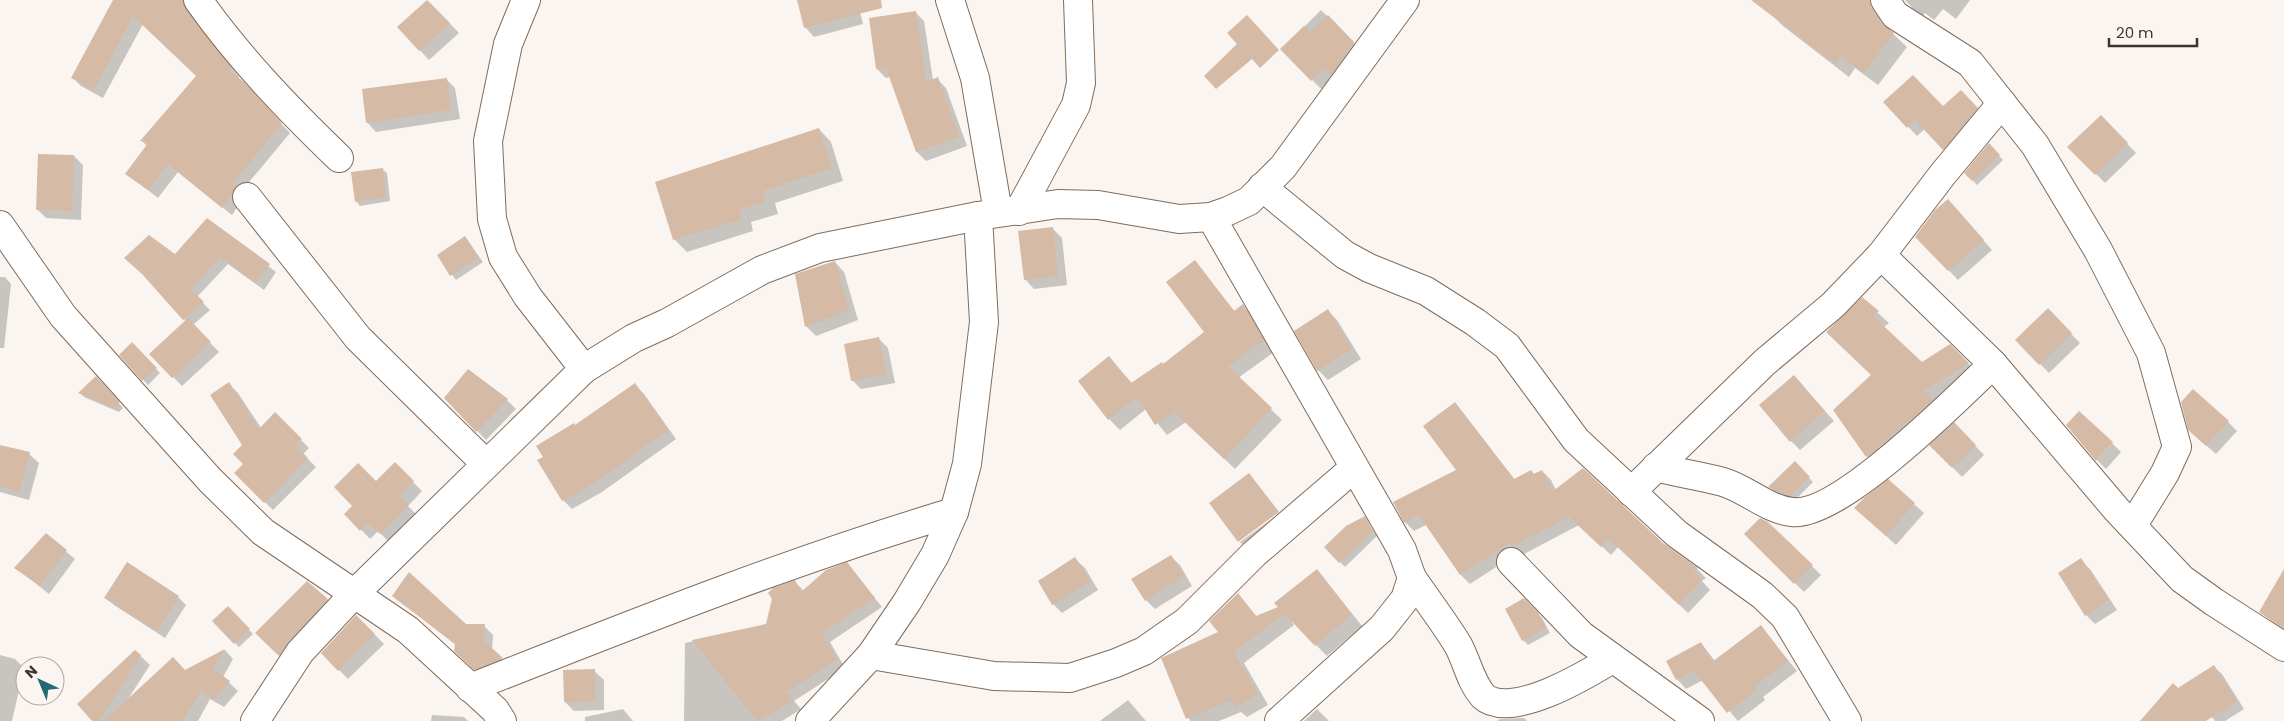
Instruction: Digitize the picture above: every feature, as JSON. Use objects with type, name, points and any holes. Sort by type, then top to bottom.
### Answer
[{"type":"street","points":[[198,0],[224,36],[289,109],[339,158]]},
{"type":"street","points":[[526,0],[508,44],[488,142],[492,219],[503,257],[528,297],[584,369]]},
{"type":"street","points":[[810,721],[871,655],[912,594],[935,554],[954,512],[967,464],[998,213],[974,78],[950,0]]},
{"type":"street","points":[[998,213],[1076,105],[1081,83],[1078,0]]},
{"type":"street","points":[[255,721],[300,652],[355,593],[584,369],[634,338],[667,323],[762,270],[820,248],[998,213],[1058,204],[1098,205],[1179,218],[1211,217],[1249,201],[1283,167],[1405,0]]},
{"type":"street","points":[[1885,0],[1895,15],[1970,63],[2043,156],[2098,250],[2151,353],[2176,447],[2165,473],[2133,525]]},
{"type":"street","points":[[1631,492],[1765,362],[1833,305],[1881,255],[1943,174],[2002,103]]},
{"type":"street","points":[[1262,187],[1345,255],[1369,268],[1426,291],[1475,322],[1507,346],[1576,440],[1677,534],[1762,595],[1785,617],[1847,721]]},
{"type":"street","points":[[247,197],[358,338],[486,464]]},
{"type":"street","points":[[1211,217],[1402,550],[1412,578],[1458,646],[1470,676],[1484,696],[1492,703],[1504,706],[1516,705],[1571,684],[1612,659]]},
{"type":"street","points":[[0,225],[63,316],[210,480],[263,532],[408,630],[495,710],[502,721]]},
{"type":"street","points":[[1881,255],[1993,364],[2117,510],[2182,579],[2284,647]]},
{"type":"street","points":[[1656,467],[1724,482],[1763,503],[1793,513],[1809,509],[1838,497],[1867,477],[1929,425],[1993,364]]},
{"type":"street","points":[[871,655],[994,676],[1070,678],[1116,663],[1144,651],[1187,621],[1254,554],[1354,468]]},
{"type":"street","points":[[470,688],[752,578],[861,540],[954,512]]},
{"type":"street","points":[[1511,562],[1559,615],[1581,635],[1700,721]]},
{"type":"street","points":[[1279,721],[1382,628],[1405,599],[1412,578]]},
{"type":"building","points":[[113,0],[183,0],[185,9],[231,67],[228,69],[244,82],[282,123],[232,184],[236,187],[222,208],[168,164],[148,190],[125,174],[148,143],[140,141],[196,76],[133,16],[94,90],[71,78]]},
{"type":"building","points":[[427,0],[450,23],[419,51],[397,27]]},
{"type":"building","points":[[797,0],[881,0],[882,8],[804,28]]},
{"type":"building","points":[[1751,0],[1870,0],[1872,9],[1882,24],[1894,33],[1864,73],[1841,56],[1835,64]]},
{"type":"building","points":[[916,11],[926,82],[938,77],[959,137],[916,152],[886,68],[876,69],[869,18]]},
{"type":"building","points":[[1247,15],[1279,50],[1260,68],[1252,59],[1216,89],[1204,76],[1237,44],[1227,33]]},
{"type":"building","points":[[1328,15],[1354,42],[1330,76],[1323,69],[1311,81],[1280,49],[1304,26],[1310,32]]},
{"type":"building","points":[[1913,75],[1943,106],[1961,90],[1978,108],[1943,150],[1915,120],[1907,128],[1883,102]]},
{"type":"building","points":[[447,78],[451,110],[366,123],[362,89]]},
{"type":"building","points":[[2101,115],[2128,143],[2095,175],[2067,147]]},
{"type":"building","points":[[819,128],[832,168],[763,191],[766,201],[739,210],[742,219],[673,240],[655,182]]},
{"type":"building","points":[[1989,143],[2000,155],[1972,181],[1964,173]]},
{"type":"building","points":[[38,154],[74,155],[72,211],[36,210]]},
{"type":"building","points":[[383,168],[386,197],[355,202],[351,172]]},
{"type":"building","points":[[1948,199],[1984,240],[1948,271],[1915,237],[1935,210]]},
{"type":"building","points":[[207,218],[270,264],[256,283],[220,257],[191,289],[204,302],[183,320],[142,274],[124,258],[149,235],[175,254]]},
{"type":"building","points":[[1053,227],[1058,276],[1024,280],[1018,231]]},
{"type":"building","points":[[465,236],[479,257],[450,276],[437,255]]},
{"type":"building","points":[[1195,260],[1234,311],[1243,304],[1264,340],[1228,366],[1272,408],[1224,459],[1174,412],[1155,425],[1137,397],[1108,420],[1078,381],[1109,356],[1131,383],[1162,362],[1163,364],[1204,332],[1166,282]]},
{"type":"building","points":[[835,261],[849,310],[805,327],[795,274]]},
{"type":"building","points":[[1862,297],[1879,311],[1873,316],[1922,362],[1950,344],[1969,363],[1924,391],[1933,400],[1866,457],[1833,410],[1871,375],[1826,332]]},
{"type":"building","points":[[2048,308],[2072,333],[2039,365],[2015,340]]},
{"type":"building","points":[[1328,309],[1352,349],[1317,371],[1294,331]]},
{"type":"building","points":[[188,318],[211,342],[172,378],[149,354]]},
{"type":"building","points":[[879,337],[886,374],[851,381],[844,344]]},
{"type":"building","points":[[132,342],[157,368],[142,381],[119,355]]},
{"type":"building","points":[[468,369],[508,399],[476,432],[444,398]]},
{"type":"building","points":[[1794,375],[1825,411],[1790,442],[1759,405]]},
{"type":"building","points":[[96,376],[120,402],[114,408],[78,393]]},
{"type":"building","points":[[229,382],[259,429],[275,412],[302,439],[295,445],[308,458],[264,503],[234,473],[243,464],[233,454],[242,445],[210,395]]},
{"type":"building","points":[[635,383],[668,430],[593,484],[562,501],[537,460],[543,457],[536,446],[574,423],[575,425]]},
{"type":"building","points":[[2193,389],[2229,421],[2206,446],[2188,430],[2181,402]]},
{"type":"building","points":[[1455,402],[1514,479],[1531,470],[1534,474],[1542,470],[1553,491],[1583,468],[1663,543],[1698,568],[1693,572],[1702,580],[1679,605],[1609,539],[1601,547],[1569,517],[1512,546],[1510,543],[1460,575],[1419,515],[1404,523],[1393,502],[1456,470],[1423,426]]},
{"type":"building","points":[[2079,411],[2113,442],[2096,461],[2066,425]]},
{"type":"building","points":[[1954,422],[1976,445],[1952,468],[1929,445]]},
{"type":"building","points":[[0,445],[30,452],[19,492],[0,486]]},
{"type":"building","points":[[1795,461],[1810,477],[1790,496],[1768,487]]},
{"type":"building","points":[[395,462],[414,481],[399,496],[409,505],[380,534],[368,523],[360,531],[344,514],[352,506],[334,487],[358,463],[376,481]]},
{"type":"building","points":[[1249,473],[1279,512],[1238,542],[1209,503]]},
{"type":"building","points":[[1888,479],[1915,503],[1886,536],[1854,508]]},
{"type":"building","points":[[1365,516],[1373,531],[1339,563],[1324,547],[1346,526]]},
{"type":"building","points":[[1760,518],[1768,522],[1813,565],[1794,584],[1744,534]]},
{"type":"building","points":[[46,533],[67,550],[40,586],[14,568]]},
{"type":"building","points":[[1171,555],[1184,576],[1145,601],[1131,579]]},
{"type":"building","points":[[1075,557],[1090,581],[1052,605],[1038,581]]},
{"type":"building","points":[[2081,558],[2109,600],[2085,616],[2058,573]]},
{"type":"building","points":[[127,562],[179,596],[157,631],[104,598]]},
{"type":"building","points":[[847,562],[875,598],[822,633],[837,659],[786,692],[794,700],[757,721],[692,640],[766,624],[772,599],[768,593],[773,588],[795,580],[801,592],[826,570]]},
{"type":"building","points":[[1317,569],[1352,614],[1315,646],[1282,611],[1284,614],[1234,652],[1258,694],[1235,707],[1231,700],[1186,719],[1161,658],[1218,632],[1209,621],[1238,593],[1256,616],[1278,607],[1274,603]]},
{"type":"building","points":[[2284,569],[2284,628],[2259,612]]},
{"type":"building","points":[[409,572],[466,624],[485,624],[483,640],[503,658],[484,666],[481,663],[481,667],[474,670],[454,651],[455,644],[392,596]]},
{"type":"building","points":[[307,581],[328,599],[288,641],[279,656],[255,633]]},
{"type":"building","points":[[1524,598],[1538,612],[1546,628],[1522,641],[1505,609]]},
{"type":"building","points":[[228,606],[250,629],[234,644],[212,621]]},
{"type":"building","points":[[356,615],[375,634],[338,671],[321,653]]},
{"type":"building","points":[[1761,625],[1788,661],[1754,687],[1756,690],[1727,713],[1694,671],[1676,680],[1666,661],[1701,642],[1712,662]]},
{"type":"building","points":[[225,649],[213,669],[230,681],[214,699],[201,691],[183,721],[104,721],[173,657],[185,670]]},
{"type":"building","points":[[135,650],[141,655],[99,721],[92,721],[77,704]]},
{"type":"building","points":[[2214,665],[2237,701],[2206,721],[2140,721],[2173,683],[2178,688]]},
{"type":"building","points":[[595,669],[595,701],[564,702],[563,670]]}]
